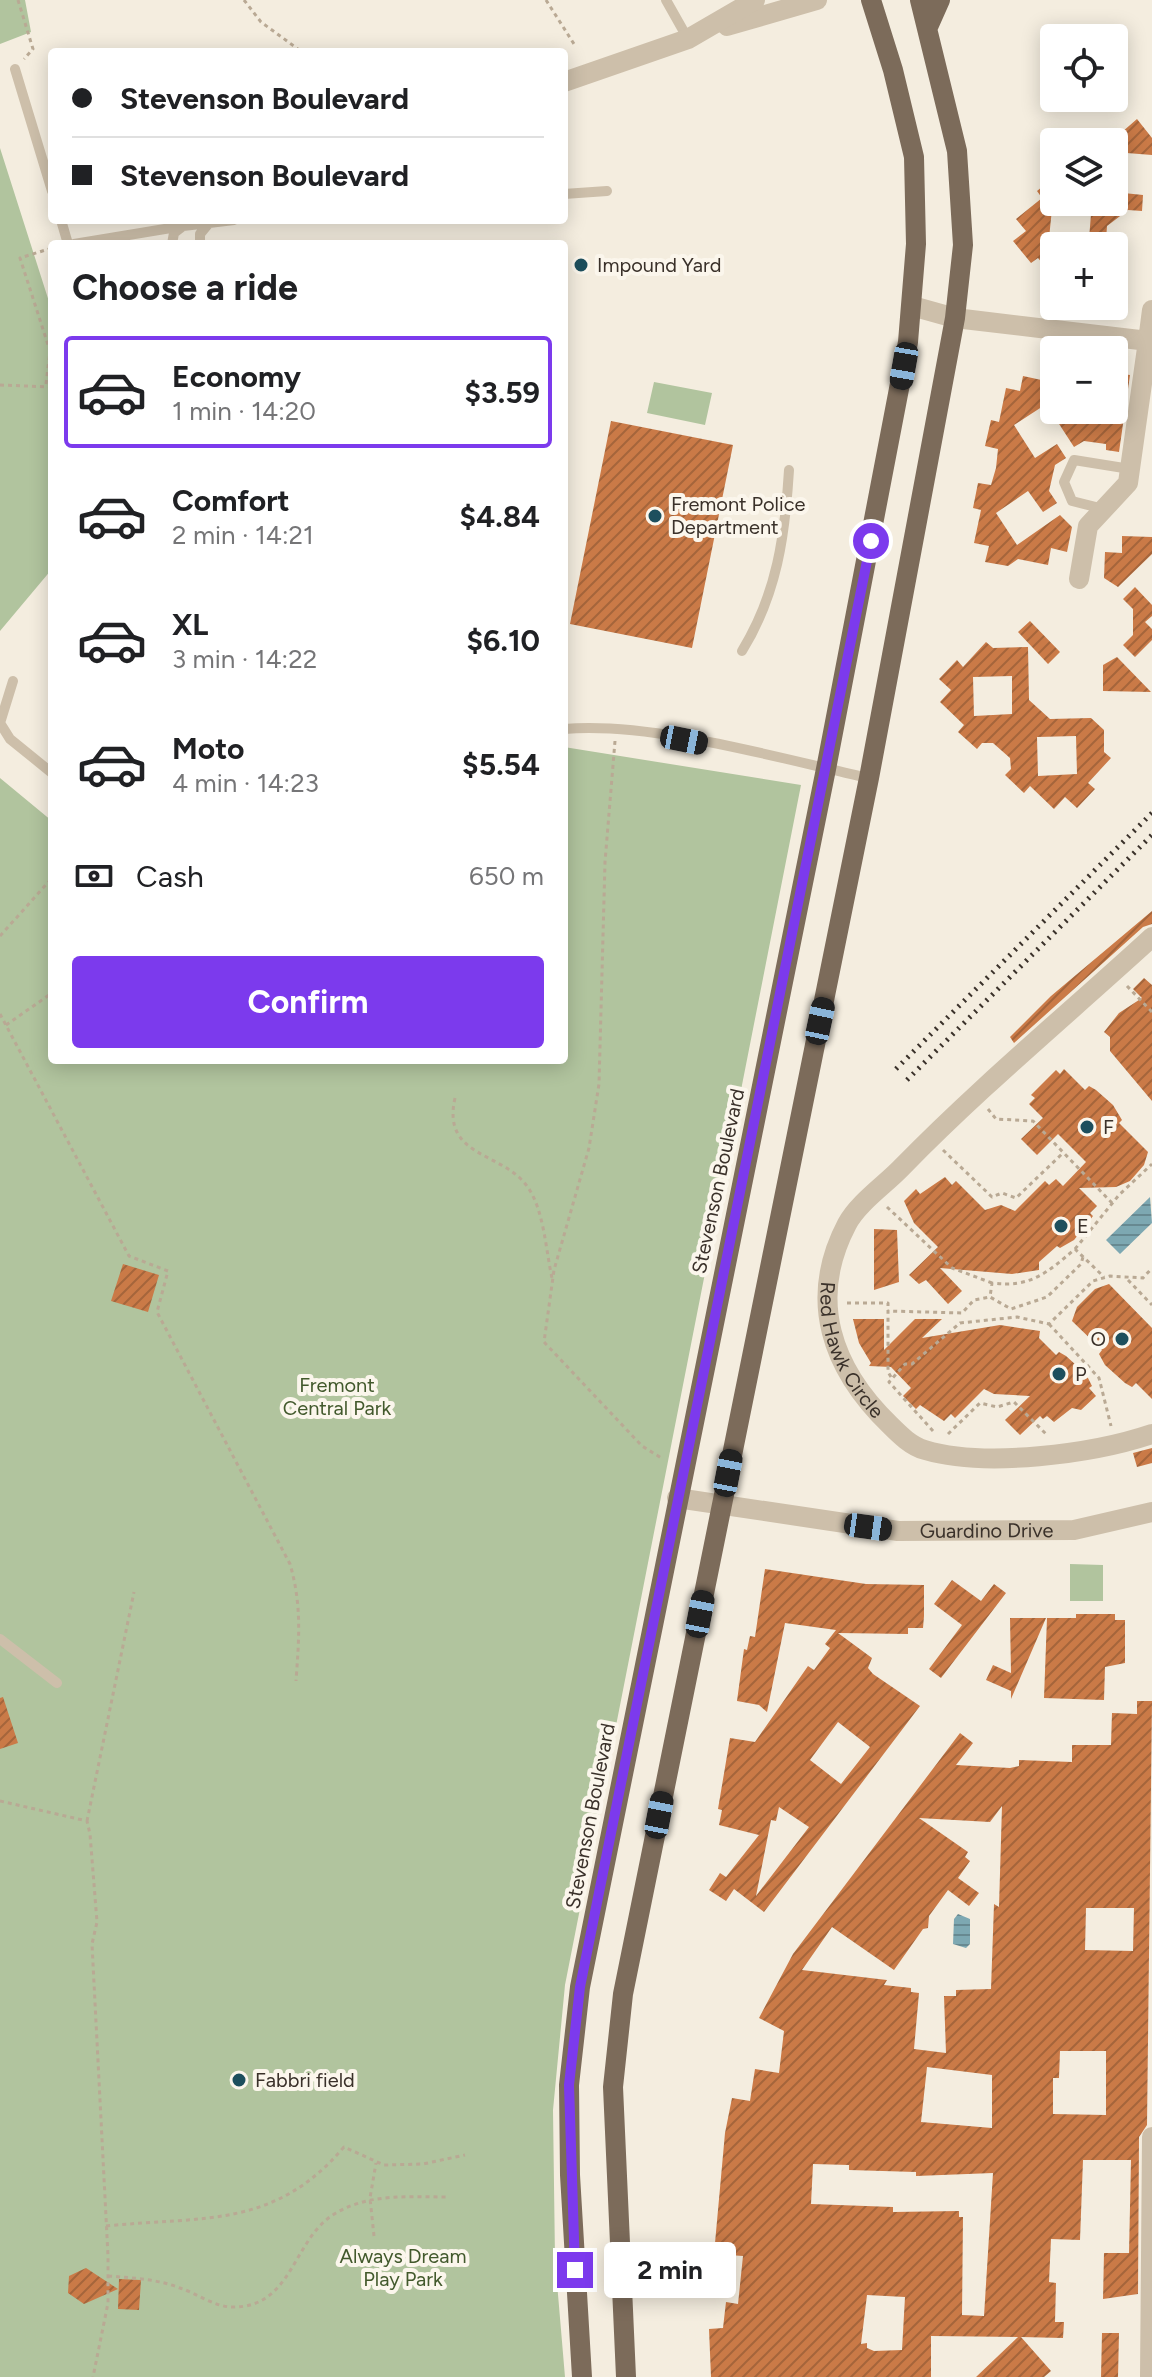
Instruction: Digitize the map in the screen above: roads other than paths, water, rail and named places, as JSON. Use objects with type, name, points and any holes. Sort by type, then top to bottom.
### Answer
[{"type":"main road","name":"Stevenson Boulevard","points":[[582,2377],[570,2175],[569,2085],[580,1987],[826,769],[888,455],[912,306],[916,244],[914,157],[893,70],[871,0]]},
{"type":"main road","points":[[626,2377],[613,2087],[623,1994],[869,778],[955,318],[963,245],[957,151],[920,0]]},
{"type":"main road","points":[[928,27],[940,0]]},
{"type":"street","points":[[692,37],[755,0]]},
{"type":"street","points":[[568,81],[692,37],[817,0]]},
{"type":"street","points":[[912,306],[955,318],[1148,341]]},
{"type":"street","points":[[1079,579],[1088,526],[1128,483],[1152,310]]},
{"type":"street","name":"Red Hawk Circle","points":[[1152,937],[974,1095],[848,1222],[828,1284],[836,1350],[848,1378],[892,1428],[922,1449],[1010,1457],[1075,1452],[1152,1434]]},
{"type":"street","name":"Guardino Drive","points":[[677,1498],[898,1531],[1074,1530],[1152,1512]]},
{"type":"street","points":[[1150,2377],[1152,2137]]},
{"type":"lane","points":[[666,0],[692,37]]},
{"type":"lane","points":[[15,69],[48,178]]},
{"type":"lane","points":[[568,194],[607,191]]},
{"type":"lane","points":[[142,224],[145,233]]},
{"type":"lane","points":[[98,240],[192,224]]},
{"type":"lane","points":[[173,240],[174,233],[183,226]]},
{"type":"lane","points":[[1104,509],[1072,501],[1064,482],[1074,460],[1130,469]]},
{"type":"lane","points":[[742,651],[756,627],[774,582],[785,540],[789,470]]},
{"type":"lane","points":[[13,681],[0,723],[10,739],[48,770]]},
{"type":"lane","points":[[568,729],[616,729],[869,778]]},
{"type":"lane","points":[[0,1639],[57,1683]]},
{"type":"water","points":[[1150,1197],[1152,1223],[1120,1254],[1106,1240]]},
{"type":"water","points":[[958,1914],[970,1919],[970,1944],[966,1948],[953,1944],[954,1919]]},
{"type":"railway","points":[[896,1069],[1152,813]]},
{"type":"railway","points":[[907,1080],[1152,835]]},
{"type":"place","name":"Impound Yard","points":[[581,265]]},
{"type":"place","name":"Fremont Police Department","points":[[655,516]]},
{"type":"place","name":"F","points":[[1087,1127]]},
{"type":"place","name":"E","points":[[1061,1226]]},
{"type":"place","name":"O","points":[[1122,1339]]},
{"type":"place","name":"P","points":[[1059,1374]]},
{"type":"place","name":"Fabbri field","points":[[239,2080]]},
{"type":"park label","name":"Fremont Central Park","points":[[337,1396]]},
{"type":"park label","name":"Always Dream Play Park","points":[[403,2268]]}]
